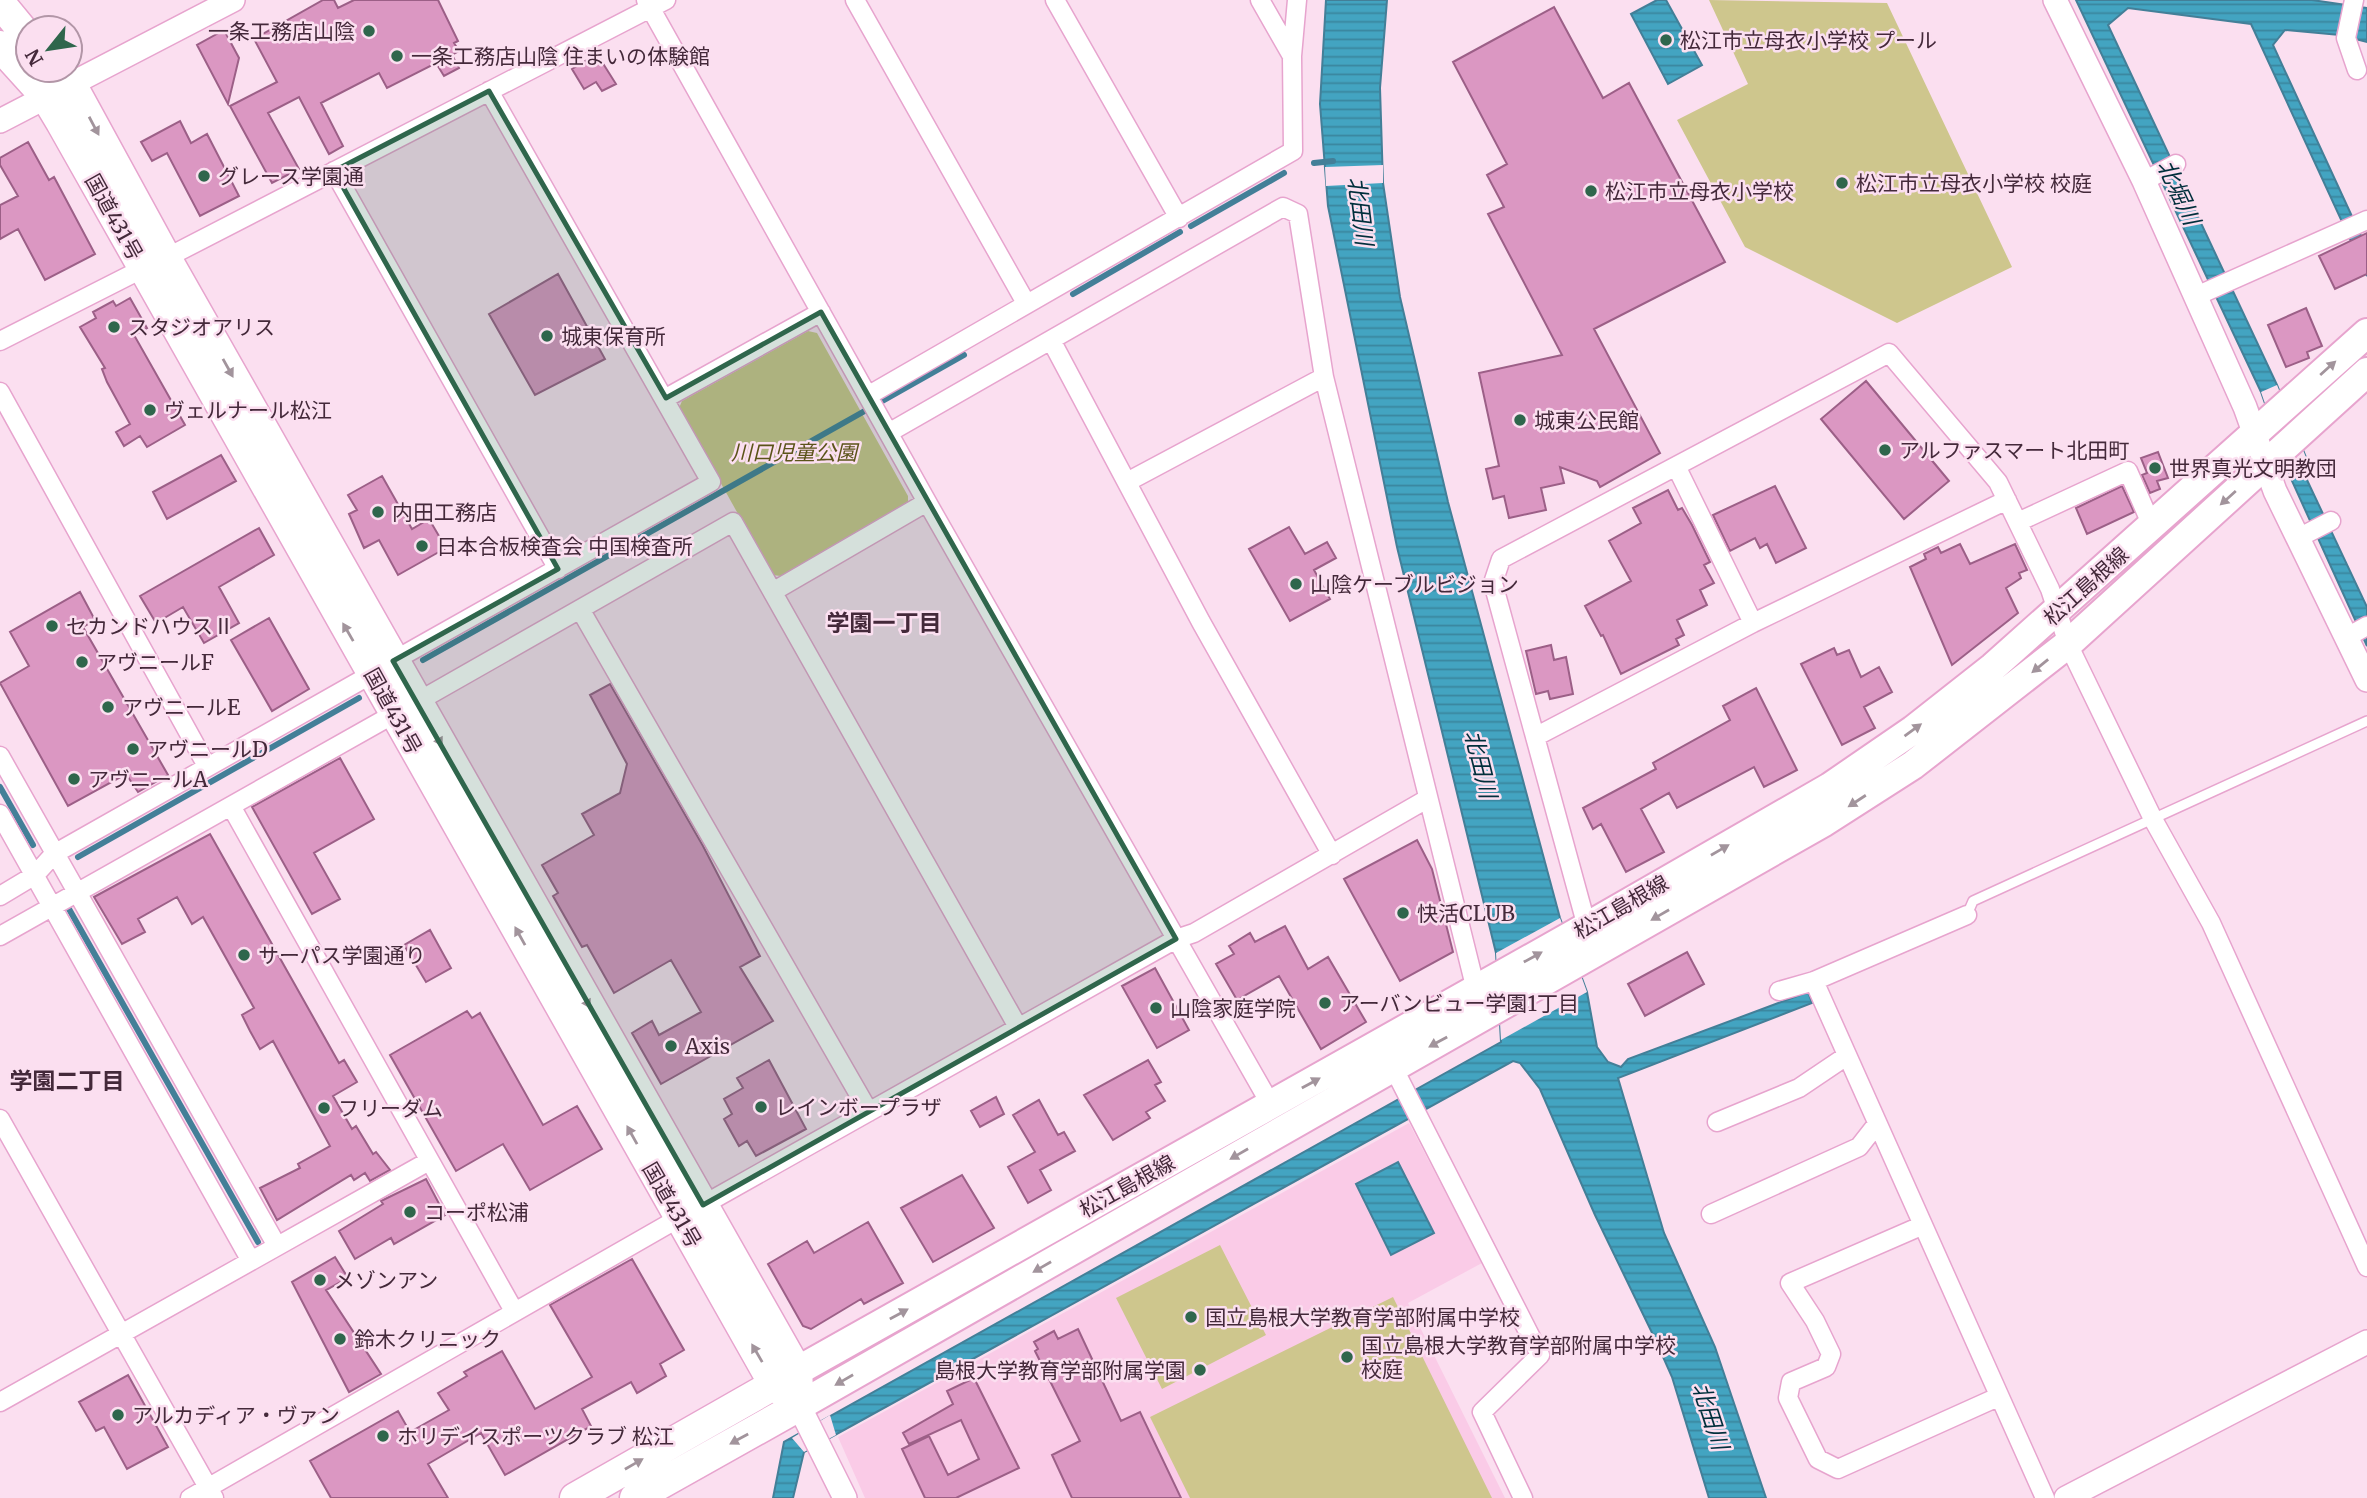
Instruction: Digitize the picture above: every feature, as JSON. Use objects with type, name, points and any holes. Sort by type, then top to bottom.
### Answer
[{"type":"highway","points":[[0,3],[14,20]]},
{"type":"highway","name":"国道431号","points":[[58,84],[154,263],[799,1406]]},
{"type":"highway","name":"国道431号","points":[[691,1212],[700,1254],[785,1378]]},
{"type":"highway","points":[[575,1498],[785,1378]]},
{"type":"highway","points":[[635,1498],[799,1406]]},
{"type":"main road","name":"松江島根線","points":[[799,1406],[1497,1009],[1582,940],[1851,772],[1913,730],[2057,612],[2367,333]]},
{"type":"main road","name":"松江島根線","points":[[785,1378],[1483,986],[1824,822],[1902,772],[2068,644],[2367,372]]},
{"type":"street","points":[[84,72],[233,0]]},
{"type":"street","points":[[855,0],[1026,303]]},
{"type":"street","points":[[1055,0],[1179,218]]},
{"type":"street","points":[[1260,0],[1292,56]]},
{"type":"street","points":[[873,403],[1026,303],[1293,151],[1292,56],[1297,0]]},
{"type":"street","points":[[2055,0],[2150,178],[2272,457],[2275,491],[2305,535],[2357,631],[2367,680]]},
{"type":"street","points":[[2354,2],[2346,38],[2357,70]]},
{"type":"street","points":[[0,341],[489,91],[654,3],[927,502],[1271,1105]]},
{"type":"street","points":[[0,121],[58,84]]},
{"type":"street","points":[[0,895],[35,875],[54,854],[711,482],[666,398],[489,91]]},
{"type":"street","points":[[2150,178],[2176,164]]},
{"type":"street","points":[[334,171],[558,569]]},
{"type":"street","points":[[890,432],[1283,208],[1298,214],[1324,377],[1427,799],[1483,986]]},
{"type":"street","points":[[2202,294],[2357,225]]},
{"type":"street","points":[[666,398],[821,312]]},
{"type":"street","points":[[1051,340],[1332,855]]},
{"type":"street","points":[[1582,940],[1535,737],[1493,583],[1501,559],[1677,468],[1889,353],[1991,473],[2007,500],[2057,612],[2068,644],[2154,821],[2211,923],[2367,1266]]},
{"type":"street","points":[[1127,482],[1324,377]]},
{"type":"street","points":[[0,392],[207,766]]},
{"type":"street","points":[[1677,468],[1753,623]]},
{"type":"street","points":[[2018,522],[2128,471],[2152,526]]},
{"type":"street","points":[[1535,737],[1753,623],[2007,500]]},
{"type":"street","points":[[774,591],[927,502]]},
{"type":"street","points":[[2305,535],[2331,521]]},
{"type":"street","points":[[0,936],[733,522],[1018,1027]]},
{"type":"street","points":[[580,609],[869,1112]]},
{"type":"street","points":[[0,756],[277,1246]]},
{"type":"street","points":[[190,1498],[211,1493],[514,1311],[1018,1027],[1176,940],[1194,933],[1427,799]]},
{"type":"street","points":[[231,806],[514,1311]]},
{"type":"street","points":[[0,814],[251,1261]]},
{"type":"street","points":[[1779,991],[1814,981],[1967,915]]},
{"type":"street","points":[[1814,981],[1845,1057],[2045,1498]]},
{"type":"street","points":[[1717,1122],[1799,1088],[1845,1057]]},
{"type":"street","points":[[1393,1067],[1539,1355],[1482,1412],[1523,1498]]},
{"type":"street","points":[[0,1119],[211,1493]]},
{"type":"street","points":[[1711,1214],[1859,1147],[1877,1124]]},
{"type":"street","points":[[0,1402],[429,1161]]},
{"type":"street","points":[[1921,1226],[1790,1283],[1815,1321],[1831,1354],[1826,1367],[1791,1382],[1788,1398],[1818,1459],[1838,1469],[1998,1397]]},
{"type":"street","points":[[2066,1498],[2367,1342]]},
{"type":"street","points":[[799,1406],[845,1498]]},
{"type":"lane","points":[[1967,915],[1973,901],[2154,821],[2367,721]]},
{"type":"highlighted area","points":[[489,91],[666,398],[821,312],[1176,939],[703,1205],[393,661],[558,569],[334,171]]},
{"type":"shaded area","name":"島根大学教育学部附属学園","points":[[1409,1123],[1482,1263],[1408,1303],[1505,1498],[865,1498],[838,1437]]},
{"type":"green space","name":"松江市立母衣小学校 校庭","points":[[1709,0],[1887,3],[2012,267],[1897,323],[1745,247],[1677,120],[1748,84]]},
{"type":"green space","name":"川口児童公園","points":[[808,331],[817,333],[908,496],[908,502],[781,576],[772,575],[679,408],[682,401]]},
{"type":"green space","name":"国立島根大学教育学部附属中学校","points":[[1220,1245],[1266,1335],[1162,1389],[1116,1298]]},
{"type":"green space","name":"国立島根大学教育学部附属中学校 校庭","points":[[1393,1297],[1492,1498],[1190,1498],[1150,1417]]},
{"type":"water","name":"北田川","points":[[1326,0],[1387,0],[1380,88],[1383,183],[1400,297],[1448,502],[1560,918],[1587,992],[1597,1047],[1608,1062],[1621,1067],[1628,1059],[1808,992],[1812,1003],[1618,1078],[1664,1233],[1715,1347],[1766,1498],[1709,1498],[1672,1377],[1656,1341],[1595,1215],[1540,1089],[1520,1063],[1513,1061],[804,1452],[793,1498],[773,1498],[784,1442],[1501,1042],[1496,953],[1397,547],[1328,206],[1320,104]]},
{"type":"water","name":"松江市立母衣小学校 プール","points":[[1657,0],[1666,0],[1702,65],[1668,84],[1631,14]]},
{"type":"water","name":"北堀川","points":[[2076,0],[2312,0],[2367,8],[2367,42],[2340,35],[2285,30],[2273,45],[2367,249],[2367,276],[2251,24],[2128,8],[2108,25],[2277,385],[2309,465],[2307,480],[2367,607],[2367,646],[2292,481],[2261,392]]},
{"type":"water","name":"国立島根大学教育学部附属中学校","points":[[1398,1162],[1434,1233],[1391,1255],[1356,1184]]},
{"type":"pier","points":[[1383,165],[1383,183],[1326,186],[1325,167]]},
{"type":"pier","points":[[2277,385],[2309,465],[2292,481],[2261,392]]},
{"type":"pier","points":[[1560,918],[1587,992],[1501,1040],[1496,953]]},
{"type":"pier","points":[[830,1415],[836,1435],[804,1452],[792,1438]]},
{"type":"building","points":[[323,0],[334,0],[338,8],[354,0],[438,0],[458,41],[454,43],[459,51],[452,55],[459,68],[444,76],[436,63],[387,88],[379,73],[321,103],[343,146],[329,154],[299,97],[268,113],[299,169],[272,183],[230,106],[277,82],[254,39]]},
{"type":"building","name":"松江市立母衣小学校","points":[[1554,7],[1603,98],[1629,83],[1725,262],[1594,329],[1660,453],[1600,487],[1597,481],[1560,467],[1564,483],[1541,488],[1546,510],[1509,518],[1504,496],[1493,499],[1486,469],[1499,466],[1479,373],[1562,355],[1488,214],[1504,207],[1487,175],[1507,164],[1453,62]]},
{"type":"building","points":[[224,30],[239,58],[228,104],[197,45]]},
{"type":"building","points":[[597,54],[616,84],[602,91],[596,82],[584,89],[572,69]]},
{"type":"building","name":"グレース学園通","points":[[180,121],[191,143],[207,134],[239,196],[200,216],[167,153],[152,161],[141,142]]},
{"type":"building","points":[[28,142],[49,180],[54,177],[95,254],[45,280],[18,229],[0,239],[0,205],[18,196],[0,165],[0,158]]},
{"type":"building","points":[[2367,233],[2367,274],[2335,289],[2319,256]]},
{"type":"building","name":"城東保育所","points":[[558,274],[605,359],[535,395],[489,314]]},
{"type":"building","name":"ヴェルナール松江","points":[[130,298],[147,328],[134,335],[185,425],[147,447],[140,436],[124,446],[116,432],[130,424],[107,382],[102,369],[105,368],[80,327],[96,318],[93,312],[113,301],[116,306]]},
{"type":"building","points":[[2306,308],[2322,346],[2307,352],[2309,358],[2286,367],[2268,325]]},
{"type":"building","name":"アルファスマート北田町","points":[[1866,381],[1949,481],[1904,519],[1821,419]]},
{"type":"building","name":"世界真光文明教団","points":[[2158,452],[2168,478],[2157,481],[2160,489],[2150,493],[2142,475],[2147,473],[2141,458]]},
{"type":"building","points":[[221,455],[236,481],[167,519],[153,492]]},
{"type":"building","points":[[382,476],[412,529],[429,519],[446,548],[398,575],[379,540],[364,548],[349,514],[357,510],[348,495]]},
{"type":"building","points":[[1775,486],[1806,548],[1776,563],[1767,544],[1760,548],[1755,538],[1730,551],[1713,515]]},
{"type":"building","points":[[2122,486],[2134,512],[2087,534],[2076,508]]},
{"type":"building","points":[[1668,490],[1678,510],[1682,508],[1692,525],[1710,562],[1704,565],[1714,583],[1700,590],[1707,605],[1677,620],[1684,635],[1676,639],[1679,645],[1621,674],[1603,635],[1601,636],[1585,606],[1631,581],[1609,541],[1641,523],[1633,508]]},
{"type":"building","name":"山陰ケーブルビジョン","points":[[1289,527],[1305,554],[1327,542],[1336,558],[1314,570],[1330,599],[1290,621],[1249,549]]},
{"type":"building","points":[[259,528],[274,555],[219,587],[239,623],[204,643],[183,607],[156,623],[140,596]]},
{"type":"building","points":[[1960,544],[1970,564],[2015,544],[2027,570],[2019,573],[2021,578],[2006,588],[2018,613],[1952,665],[1910,567],[1926,559],[1924,554],[1938,547],[1941,553]]},
{"type":"building","points":[[80,592],[95,620],[83,627],[168,775],[138,792],[126,774],[68,806],[0,683],[29,666],[10,632]]},
{"type":"building","points":[[269,618],[309,689],[272,711],[231,640]]},
{"type":"building","points":[[1551,645],[1554,660],[1566,657],[1573,694],[1550,699],[1548,691],[1536,694],[1526,651]]},
{"type":"building","points":[[1834,648],[1837,655],[1849,650],[1861,677],[1879,667],[1892,692],[1864,707],[1875,728],[1842,745],[1801,664]]},
{"type":"building","points":[[610,684],[703,846],[760,956],[740,967],[773,1021],[661,1084],[632,1033],[652,1021],[659,1035],[701,1012],[671,960],[614,993],[587,945],[582,947],[553,896],[558,893],[542,865],[594,835],[582,814],[620,793],[627,764],[590,695]]},
{"type":"building","points":[[1756,688],[1797,770],[1764,787],[1754,767],[1677,808],[1669,793],[1641,809],[1664,852],[1626,872],[1601,824],[1593,829],[1583,808],[1656,769],[1653,763],[1730,720],[1723,706]]},
{"type":"building","points":[[340,758],[374,819],[314,853],[340,899],[312,914],[252,807]]},
{"type":"building","name":"サーパス学園通り","points":[[210,834],[339,1063],[344,1060],[357,1082],[333,1096],[352,1129],[356,1126],[373,1154],[376,1152],[390,1170],[370,1181],[365,1173],[354,1180],[351,1175],[277,1220],[260,1188],[300,1168],[298,1164],[330,1146],[273,1041],[260,1049],[250,1031],[242,1015],[254,1008],[203,917],[192,924],[177,897],[138,919],[145,932],[122,944],[94,897]]},
{"type":"building","name":"快活CLUB","points":[[1417,840],[1432,869],[1453,952],[1400,981],[1344,879]]},
{"type":"building","points":[[1285,926],[1308,969],[1328,957],[1366,1022],[1321,1049],[1279,976],[1237,1000],[1216,964],[1234,954],[1229,946],[1250,933],[1255,942]]},
{"type":"building","points":[[430,930],[451,968],[426,982],[404,945]]},
{"type":"building","points":[[1687,952],[1704,984],[1645,1016],[1628,984]]},
{"type":"building","name":"山陰家庭学院","points":[[1155,968],[1189,1030],[1157,1048],[1122,986]]},
{"type":"building","points":[[467,1011],[472,1018],[480,1013],[543,1125],[577,1106],[602,1149],[530,1190],[503,1144],[456,1171],[390,1055]]},
{"type":"building","name":"レインボープラザ","points":[[769,1060],[806,1129],[756,1156],[747,1141],[739,1146],[724,1119],[732,1114],[724,1099],[743,1088],[737,1078]]},
{"type":"building","points":[[1148,1060],[1161,1082],[1155,1085],[1165,1101],[1146,1112],[1150,1118],[1113,1140],[1084,1095]]},
{"type":"building","points":[[996,1097],[1004,1114],[980,1127],[971,1111]]},
{"type":"building","points":[[1039,1100],[1058,1135],[1064,1132],[1075,1151],[1040,1170],[1051,1190],[1028,1203],[1008,1167],[1035,1152],[1013,1115]]},
{"type":"building","points":[[962,1175],[994,1228],[933,1262],[901,1208]]},
{"type":"building","name":"コーポ松浦","points":[[426,1179],[445,1215],[394,1244],[391,1238],[355,1259],[339,1231],[383,1204],[381,1201]]},
{"type":"building","points":[[868,1222],[903,1283],[864,1304],[861,1299],[811,1329],[803,1326],[768,1264],[807,1241],[814,1253]]},
{"type":"building","name":"鈴木クリニック","points":[[335,1257],[348,1278],[326,1290],[381,1374],[349,1392],[292,1282]]},
{"type":"building","points":[[632,1259],[684,1350],[660,1364],[666,1376],[637,1393],[631,1382],[582,1409],[591,1426],[505,1475],[481,1433],[428,1464],[448,1498],[331,1498],[310,1461],[398,1411],[410,1432],[449,1410],[438,1393],[467,1376],[464,1372],[502,1351],[535,1409],[592,1377],[550,1305]]},
{"type":"building","points":[[1078,1329],[1121,1421],[1140,1412],[1181,1498],[1072,1498],[1052,1455],[1080,1441],[1035,1351],[1038,1349],[1034,1342],[1054,1331],[1058,1339]]},
{"type":"building","name":"アルカディア・ヴァン","points":[[128,1375],[168,1447],[127,1469],[104,1427],[96,1431],[79,1402]]},
{"type":"building","points":[[974,1378],[1019,1468],[956,1498],[925,1498],[902,1449],[929,1436],[948,1475],[979,1459],[961,1420],[909,1444],[903,1433],[953,1404],[947,1391]]},
{"type":"waterway","points":[[1314,163],[1333,161]]},
{"type":"waterway","points":[[1191,226],[1284,173]]},
{"type":"waterway","points":[[1073,294],[1180,232]]},
{"type":"waterway","points":[[423,660],[964,355]]},
{"type":"waterway","points":[[78,857],[359,698]]},
{"type":"waterway","points":[[0,787],[33,845]]},
{"type":"waterway","points":[[69,909],[258,1242]]},
{"type":"place","name":"一条工務店山陰","points":[[369,31]]},
{"type":"place","name":"松江市立母衣小学校 プール","points":[[1666,40]]},
{"type":"place","name":"一条工務店山陰 住まいの体験館","points":[[397,56]]},
{"type":"place","name":"グレース学園通","points":[[204,176]]},
{"type":"place","name":"松江市立母衣小学校 校庭","points":[[1842,183]]},
{"type":"place","name":"松江市立母衣小学校","points":[[1591,191]]},
{"type":"place","name":"スタジオアリス","points":[[114,327]]},
{"type":"place","name":"城東保育所","points":[[547,336]]},
{"type":"place","name":"ヴェルナール松江","points":[[150,410]]},
{"type":"place","name":"城東公民館","points":[[1520,420]]},
{"type":"place","name":"アルファスマート北田町","points":[[1885,450]]},
{"type":"place","name":"世界真光文明教団","points":[[2155,468]]},
{"type":"place","name":"内田工務店","points":[[378,512]]},
{"type":"place","name":"日本合板検査会 中国検査所","points":[[422,546]]},
{"type":"place","name":"山陰ケーブルビジョン","points":[[1296,584]]},
{"type":"place","name":"セカンドハウスⅡ","points":[[52,626]]},
{"type":"place","name":"アヴニールF","points":[[82,662]]},
{"type":"place","name":"アヴニールE","points":[[108,707]]},
{"type":"place","name":"アヴニールD","points":[[133,749]]},
{"type":"place","name":"アヴニールA","points":[[74,779]]},
{"type":"place","name":"快活CLUB","points":[[1403,913]]},
{"type":"place","name":"サーパス学園通り","points":[[244,955]]},
{"type":"place","name":"アーバンビュー学園1丁目","points":[[1325,1003]]},
{"type":"place","name":"山陰家庭学院","points":[[1156,1008]]},
{"type":"place","name":"Axis","points":[[671,1046]]},
{"type":"place","name":"レインボープラザ","points":[[761,1107]]},
{"type":"place","name":"フリーダム","points":[[324,1108]]},
{"type":"place","name":"コーポ松浦","points":[[410,1212]]},
{"type":"place","name":"メゾンアン","points":[[320,1280]]},
{"type":"place","name":"国立島根大学教育学部附属中学校","points":[[1191,1317]]},
{"type":"place","name":"鈴木クリニック","points":[[340,1339]]},
{"type":"place","name":"国立島根大学教育学部附属中学校 校庭","points":[[1347,1357]]},
{"type":"place","name":"島根大学教育学部附属学園","points":[[1200,1370]]},
{"type":"place","name":"アルカディア・ヴァン","points":[[118,1415]]},
{"type":"place","name":"ホリデイスポーツクラブ 松江","points":[[383,1436]]},
{"type":"district","name":"学園一丁目","points":[[884,622]]},
{"type":"district","name":"学園二丁目","points":[[67,1080]]}]
